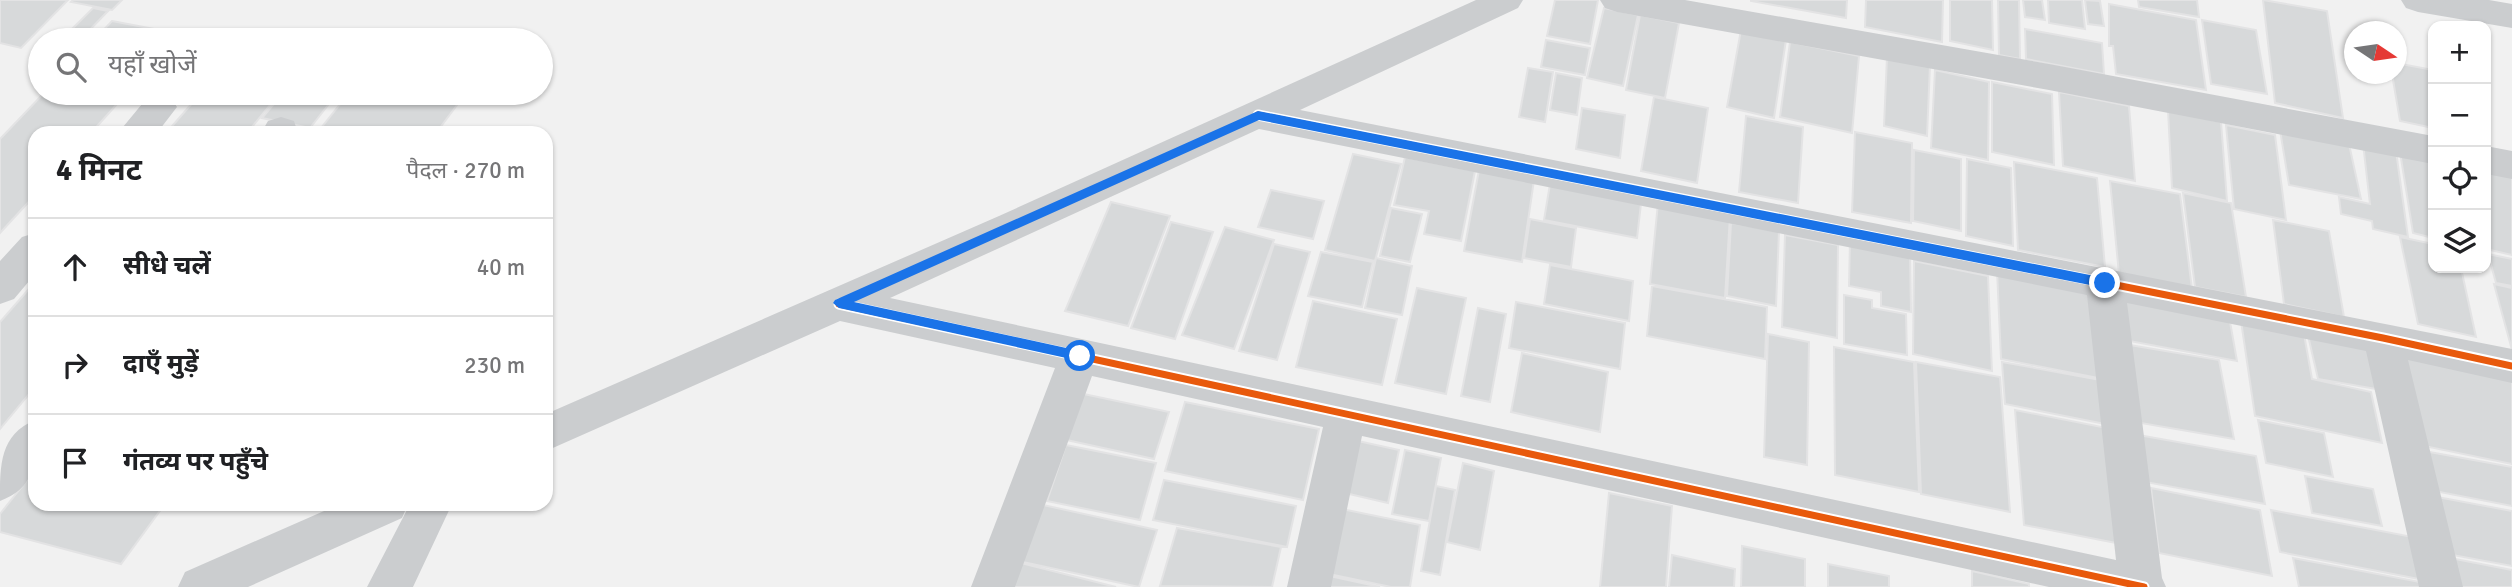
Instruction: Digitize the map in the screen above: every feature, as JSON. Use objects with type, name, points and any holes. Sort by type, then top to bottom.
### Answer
[{"type":"street","points":[[553,430],[1258,116],[1506,0]]},
{"type":"street","points":[[1617,0],[2049,77],[2428,149]]},
{"type":"street","points":[[2418,0],[2512,16]]},
{"type":"street","points":[[142,126],[159,107]]},
{"type":"street","points":[[1258,116],[2383,338],[2512,366]]},
{"type":"street","points":[[2491,161],[2512,165]]},
{"type":"street","points":[[0,288],[28,256]]},
{"type":"street","points":[[839,303],[2143,587],[2105,283]]},
{"type":"street","points":[[2383,338],[2441,587]]},
{"type":"street","points":[[993,587],[1080,356]]},
{"type":"street","points":[[1308,587],[1346,414]]},
{"type":"street","points":[[0,482],[28,447]]},
{"type":"street","points":[[200,587],[371,511]]},
{"type":"street","points":[[389,587],[428,511]]},
{"type":"building","points":[[0,0],[68,0],[41,28],[28,28],[28,41],[21,48],[0,43]]},
{"type":"building","points":[[122,0],[112,10],[71,2]]},
{"type":"building","points":[[1555,0],[1598,0],[1590,44],[1547,36]]},
{"type":"building","points":[[1847,0],[1846,18],[1751,1]]},
{"type":"building","points":[[1866,0],[1943,0],[1942,42],[1865,27]]},
{"type":"building","points":[[1950,0],[1992,0],[1993,50],[1950,41]]},
{"type":"building","points":[[1998,0],[2019,0],[2020,59],[1999,55]]},
{"type":"building","points":[[2023,0],[2042,0],[2045,20],[2025,17]]},
{"type":"building","points":[[2048,0],[2082,0],[2085,29],[2049,23]]},
{"type":"building","points":[[2085,0],[2100,1],[2104,26],[2088,24]]},
{"type":"building","points":[[2138,0],[2197,0],[2199,17],[2139,7]]},
{"type":"building","points":[[2263,0],[2327,11],[2343,118],[2275,103]]},
{"type":"building","points":[[2109,4],[2196,20],[2206,90],[2116,74],[2113,46],[2109,46]]},
{"type":"building","points":[[93,8],[108,11],[92,28],[73,28]]},
{"type":"building","points":[[1604,8],[1638,15],[1623,86],[1587,78]]},
{"type":"building","points":[[1640,15],[1679,23],[1665,98],[1626,90]]},
{"type":"building","points":[[2202,20],[2256,30],[2267,94],[2211,84]]},
{"type":"building","points":[[112,21],[149,28],[105,28]]},
{"type":"building","points":[[2025,29],[2102,43],[2104,74],[2026,59]]},
{"type":"building","points":[[1741,30],[1786,40],[1774,118],[1727,107]]},
{"type":"building","points":[[1546,40],[1590,48],[1585,75],[1541,67]]},
{"type":"building","points":[[1790,42],[1859,56],[1852,133],[1780,117]]},
{"type":"building","points":[[1887,57],[1930,65],[1927,136],[1884,126]]},
{"type":"building","points":[[2407,65],[2428,69],[2428,127],[2400,121],[2394,84],[2407,84]]},
{"type":"building","points":[[1528,68],[1553,72],[1545,122],[1519,117]]},
{"type":"building","points":[[1935,70],[1989,82],[1988,160],[1931,148]]},
{"type":"building","points":[[1556,73],[1582,78],[1577,115],[1550,110]]},
{"type":"building","points":[[1992,82],[2052,94],[2054,165],[1992,152]]},
{"type":"building","points":[[2059,92],[2129,106],[2135,181],[2063,166]]},
{"type":"building","points":[[1654,97],[1708,108],[1697,183],[1641,171]]},
{"type":"building","points":[[33,105],[116,105],[97,126],[28,126],[28,203],[0,233],[0,139]]},
{"type":"building","points":[[190,105],[270,105],[253,126],[172,126]]},
{"type":"building","points":[[273,105],[328,105],[312,126],[262,118]]},
{"type":"building","points":[[339,105],[457,105],[441,126],[323,126]]},
{"type":"building","points":[[1582,108],[1625,115],[1620,158],[1576,149]]},
{"type":"building","points":[[2168,110],[2221,122],[2227,201],[2172,188]]},
{"type":"building","points":[[1746,116],[1803,127],[1798,203],[1739,192]]},
{"type":"building","points":[[2226,125],[2275,135],[2286,220],[2234,209]]},
{"type":"building","points":[[2280,130],[2349,144],[2361,199],[2289,185]]},
{"type":"building","points":[[1855,132],[1912,143],[1911,223],[1852,212]]},
{"type":"building","points":[[2363,143],[2396,151],[2408,237],[2373,229],[2372,221],[2341,214],[2339,197],[2370,204]]},
{"type":"building","points":[[1914,150],[1961,159],[1961,231],[1913,221]]},
{"type":"building","points":[[2400,152],[2428,159],[2428,237],[2413,233]]},
{"type":"building","points":[[1353,154],[1401,164],[1375,261],[1325,250]]},
{"type":"building","points":[[1405,157],[1475,171],[1461,241],[1424,234],[1429,211],[1394,205]]},
{"type":"building","points":[[1967,159],[2011,168],[2013,246],[1966,236]]},
{"type":"building","points":[[2014,162],[2097,178],[2105,267],[2018,250]]},
{"type":"building","points":[[2491,163],[2512,167],[2512,255],[2491,250]]},
{"type":"building","points":[[1479,170],[1534,180],[1522,262],[1464,251]]},
{"type":"building","points":[[1551,178],[1642,195],[1637,238],[1544,220]]},
{"type":"building","points":[[2110,181],[2180,194],[2192,289],[2119,274]]},
{"type":"building","points":[[1271,190],[1324,201],[1313,239],[1258,227]]},
{"type":"building","points":[[2183,193],[2231,203],[2246,297],[2195,287]]},
{"type":"building","points":[[1111,202],[1170,216],[1128,326],[1065,311]]},
{"type":"building","points":[[1658,203],[1730,216],[1725,298],[1650,284]]},
{"type":"building","points":[[1391,208],[1422,214],[1410,262],[1380,256]]},
{"type":"building","points":[[1530,219],[1576,228],[1571,267],[1524,258]]},
{"type":"building","points":[[2273,220],[2329,231],[2344,317],[2284,304]]},
{"type":"building","points":[[1171,222],[1213,232],[1175,339],[1131,328]]},
{"type":"building","points":[[1731,223],[1779,231],[1776,306],[1727,296]]},
{"type":"building","points":[[1225,227],[1274,240],[1234,349],[1182,335]]},
{"type":"building","points":[[1785,235],[1838,245],[1837,338],[1782,327]]},
{"type":"building","points":[[2400,237],[2428,243],[2428,273],[2462,273],[2476,337],[2418,324]]},
{"type":"building","points":[[1850,240],[1910,252],[1911,312],[1881,306],[1881,292],[1849,286]]},
{"type":"building","points":[[1274,244],[1310,252],[1277,360],[1239,351]]},
{"type":"building","points":[[1321,252],[1373,262],[1362,307],[1308,296]]},
{"type":"building","points":[[2491,255],[2512,259],[2512,286],[2496,283]]},
{"type":"building","points":[[1376,258],[1412,266],[1402,315],[1365,308]]},
{"type":"building","points":[[1914,261],[1988,276],[1992,371],[1913,354]]},
{"type":"building","points":[[1550,265],[1633,281],[1629,321],[1544,304]]},
{"type":"building","points":[[1997,270],[2089,287],[2098,378],[2001,359]]},
{"type":"building","points":[[2494,284],[2512,288],[2512,350]]},
{"type":"building","points":[[1652,286],[1767,307],[1765,359],[1647,336]]},
{"type":"building","points":[[1417,288],[1466,298],[1446,394],[1395,383]]},
{"type":"building","points":[[28,290],[28,395],[0,429],[0,322]]},
{"type":"building","points":[[1844,295],[1872,300],[1872,308],[1906,314],[1907,355],[1844,344]]},
{"type":"building","points":[[2118,296],[2229,316],[2237,361],[2124,340]]},
{"type":"building","points":[[1313,301],[1397,319],[1382,385],[1296,367]]},
{"type":"building","points":[[1516,302],[1625,323],[1620,369],[1509,348]]},
{"type":"building","points":[[1478,308],[1506,314],[1490,402],[1461,396]]},
{"type":"building","points":[[2241,321],[2304,334],[2312,379],[2371,392],[2382,443],[2255,416]]},
{"type":"building","points":[[2307,331],[2370,343],[2382,390],[2318,379]]},
{"type":"building","points":[[1768,334],[1809,342],[1807,465],[1764,457]]},
{"type":"building","points":[[2118,343],[2219,360],[2234,439],[2129,421]]},
{"type":"building","points":[[1834,347],[1914,362],[1919,492],[1835,475]]},
{"type":"building","points":[[2402,352],[2512,374],[2512,464],[2424,446]]},
{"type":"building","points":[[1522,353],[1608,372],[1600,432],[1511,412]]},
{"type":"building","points":[[1916,362],[2000,377],[2010,512],[1921,494]]},
{"type":"building","points":[[2002,362],[2106,381],[2110,425],[2005,404]]},
{"type":"building","points":[[1079,393],[1169,412],[1154,459],[1062,439]]},
{"type":"building","points":[[1185,402],[1319,429],[1303,500],[1165,471]]},
{"type":"building","points":[[2015,410],[2107,428],[2121,544],[2024,525]]},
{"type":"building","points":[[2258,420],[2324,433],[2333,477],[2266,463]]},
{"type":"building","points":[[2133,434],[2256,456],[2265,504],[2140,481]]},
{"type":"building","points":[[1358,441],[1399,450],[1388,503],[1345,493]]},
{"type":"building","points":[[1066,445],[1156,463],[1140,520],[1047,501]]},
{"type":"building","points":[[2413,449],[2512,467],[2512,506],[2424,489]]},
{"type":"building","points":[[1405,450],[1441,458],[1429,521],[1392,514]]},
{"type":"building","points":[[1463,463],[1494,471],[1480,550],[1447,542]]},
{"type":"building","points":[[2305,476],[2373,489],[2382,526],[2312,513]]},
{"type":"building","points":[[28,479],[28,511],[160,511],[121,564],[0,532],[0,514]]},
{"type":"building","points":[[1164,480],[1296,506],[1287,547],[1153,520]]},
{"type":"building","points":[[1436,486],[1455,490],[1440,575],[1421,571]]},
{"type":"building","points":[[2151,488],[2260,510],[2272,576],[2159,553]]},
{"type":"building","points":[[1609,493],[1672,506],[1666,587],[1600,587]]},
{"type":"building","points":[[2432,496],[2512,511],[2512,566],[2447,554]]},
{"type":"building","points":[[1034,503],[1157,530],[1139,587],[1014,560]]},
{"type":"building","points":[[1337,508],[1420,525],[1410,587],[1391,587],[1324,573]]},
{"type":"building","points":[[2271,510],[2418,538],[2429,581],[2280,552]]},
{"type":"building","points":[[1177,528],[1281,547],[1272,587],[1160,586]]},
{"type":"building","points":[[1742,546],[1805,559],[1805,587],[1741,587]]},
{"type":"building","points":[[1672,555],[1735,569],[1734,587],[1669,587]]},
{"type":"building","points":[[2445,557],[2512,570],[2512,587],[2453,587]]},
{"type":"building","points":[[2293,558],[2420,582],[2421,587],[2299,587]]},
{"type":"building","points":[[1017,562],[1116,587],[1007,587]]},
{"type":"building","points":[[1828,564],[1889,576],[1889,587],[1828,587]]},
{"type":"building","points":[[1972,571],[2029,584],[2029,587],[1972,587]]},
{"type":"building","points":[[1325,575],[1380,587],[1322,587]]},
{"type":"cycle path","points":[[1258,115],[2383,338],[2512,366]]},
{"type":"cycle path","points":[[839,304],[2144,587]]},
{"type":"route","points":[[1080,356],[839,303],[1258,116],[2105,283]]}]
